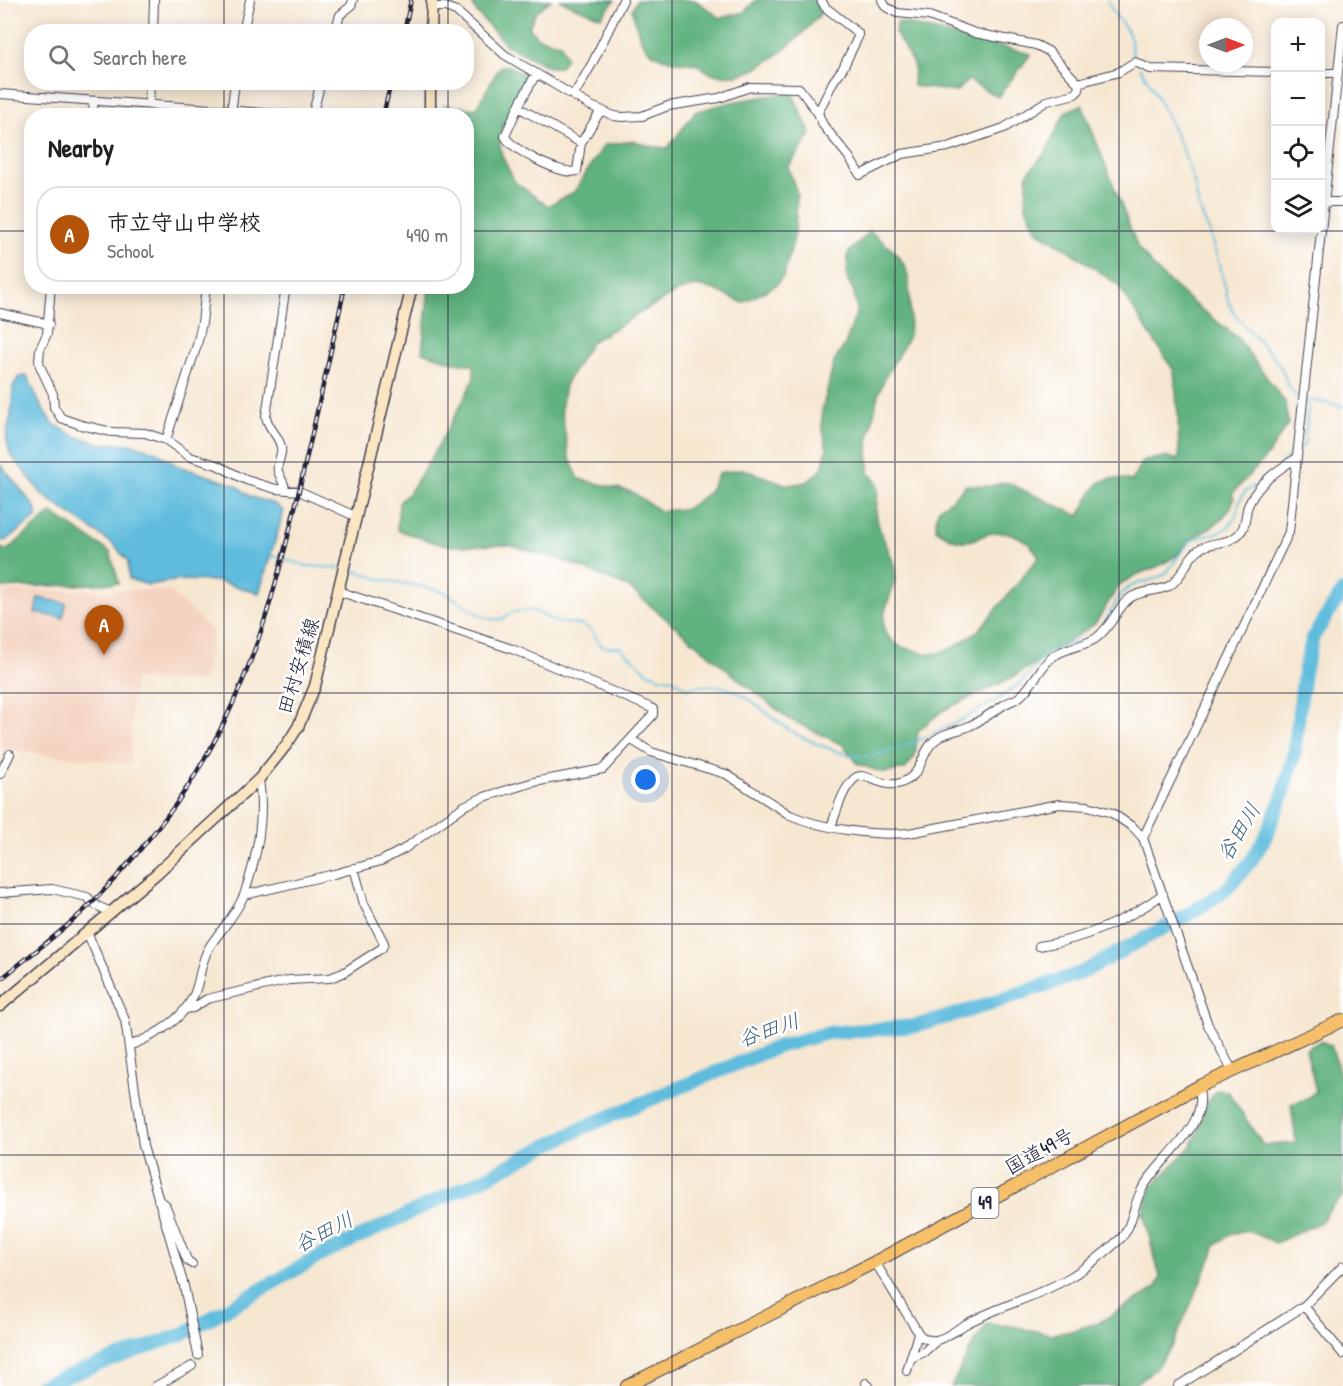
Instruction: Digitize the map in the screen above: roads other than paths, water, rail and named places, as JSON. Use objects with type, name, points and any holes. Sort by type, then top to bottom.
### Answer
[{"type":"highway","name":"国道49号","points":[[627,1386],[875,1262],[1198,1087],[1343,1020]]},
{"type":"main road","points":[[431,24],[432,3]]},
{"type":"main road","points":[[430,90],[430,108]]},
{"type":"main road","name":"田村安積線","points":[[0,1006],[156,874],[259,779],[287,744],[308,705],[315,686],[410,294]]},
{"type":"street","points":[[153,24],[154,0]]},
{"type":"street","points":[[245,24],[250,0]]},
{"type":"street","points":[[337,24],[340,15],[351,6],[352,0]]},
{"type":"street","points":[[574,95],[623,0]]},
{"type":"street","points":[[818,112],[858,37],[858,33],[825,6],[821,0]]},
{"type":"street","points":[[474,27],[505,55],[536,74],[601,110],[622,117],[637,117],[668,106],[719,98],[750,87],[799,88],[860,175],[902,154],[948,147],[1004,128],[1047,101],[1075,94],[1078,90],[1078,83],[1048,51],[1036,45],[975,33],[928,16],[897,13],[886,7],[882,0]]},
{"type":"street","points":[[432,3],[456,11],[470,24]]},
{"type":"street","points":[[1325,192],[1343,25]]},
{"type":"street","points":[[1078,83],[1114,74],[1136,62],[1150,69],[1271,72]]},
{"type":"street","points":[[1325,73],[1337,73]]},
{"type":"street","points":[[536,74],[506,132],[506,140],[547,165],[570,173],[576,172],[581,143],[601,110]]},
{"type":"street","points":[[149,104],[150,90]]},
{"type":"street","points":[[232,108],[234,90]]},
{"type":"street","points":[[313,108],[318,90]]},
{"type":"street","points":[[0,94],[186,108]]},
{"type":"street","points":[[93,102],[93,108]]},
{"type":"street","points":[[518,107],[581,143]]},
{"type":"street","points":[[1325,202],[1343,202]]},
{"type":"street","points":[[1143,838],[1287,537],[1291,524],[1321,234]]},
{"type":"street","points":[[51,294],[49,324],[39,360],[53,394],[54,407],[61,418],[112,432],[145,433],[166,440],[194,459],[217,465],[246,480],[276,489],[299,491],[357,517]]},
{"type":"street","points":[[166,440],[197,345],[205,294]]},
{"type":"street","points":[[285,294],[266,416],[282,450],[278,471],[285,489]]},
{"type":"street","points":[[0,313],[49,324]]},
{"type":"street","points":[[831,826],[848,786],[855,778],[866,776],[886,785],[908,780],[916,772],[926,750],[938,737],[984,719],[1021,696],[1053,656],[1093,640],[1114,620],[1131,597],[1168,586],[1176,580],[1199,549],[1232,540],[1244,528],[1248,507],[1270,476],[1297,458]]},
{"type":"street","points":[[244,895],[272,890],[393,856],[464,806],[484,797],[534,782],[603,769],[653,715],[653,709],[649,707],[512,649],[338,591]]},
{"type":"street","points":[[632,740],[651,752],[726,774],[790,815],[831,826],[887,834],[909,833],[1066,805],[1088,806],[1112,813],[1134,828],[1143,838],[1208,1025],[1232,1070]]},
{"type":"street","points":[[0,774],[10,754]]},
{"type":"street","points":[[129,1046],[168,1026],[185,1009],[195,994],[200,970],[210,946],[235,914],[244,895],[261,829],[259,779]]},
{"type":"street","points":[[185,1009],[193,1008],[207,999],[289,980],[330,978],[343,973],[382,948],[384,943],[364,904],[354,868]]},
{"type":"street","points":[[0,892],[52,889],[87,897],[97,906],[111,912]]},
{"type":"street","points":[[1039,946],[1061,943],[1105,926],[1163,895]]},
{"type":"street","points":[[87,932],[125,1020],[143,1146],[184,1286],[198,1355]]},
{"type":"street","points":[[911,1358],[924,1352],[936,1340],[951,1334],[963,1325],[1062,1282],[1079,1272],[1120,1240],[1147,1179],[1174,1150],[1194,1121],[1200,1102],[1198,1087]]},
{"type":"street","points":[[158,1200],[165,1204],[187,1260],[192,1264]]},
{"type":"street","points":[[875,1262],[918,1333],[925,1339],[936,1340]]},
{"type":"street","points":[[1178,1386],[1304,1306],[1343,1266]]},
{"type":"street","points":[[1304,1306],[1343,1354]]},
{"type":"street","points":[[907,1371],[918,1333]]},
{"type":"street","points":[[156,1386],[192,1366]]},
{"type":"water","points":[[27,376],[52,423],[74,436],[103,444],[131,444],[157,452],[178,466],[236,485],[251,497],[275,504],[284,511],[259,593],[217,581],[179,580],[148,585],[129,579],[128,561],[114,545],[43,495],[10,454],[6,436],[11,415],[13,386],[19,377]]},
{"type":"water","points":[[0,464],[35,507],[37,517],[5,541],[0,540]]},
{"type":"water","points":[[38,598],[66,603],[63,618],[35,613]]},
{"type":"waterway","points":[[1108,0],[1130,37],[1135,61]]},
{"type":"waterway","points":[[1140,68],[1151,85],[1184,153],[1195,185],[1198,205],[1210,234],[1232,310],[1275,359],[1291,390],[1301,399]]},
{"type":"waterway","points":[[1309,400],[1343,406]]},
{"type":"waterway","points":[[1300,448],[1304,446],[1309,400]]},
{"type":"waterway","points":[[1280,465],[1294,450]]},
{"type":"waterway","points":[[1100,630],[1123,592],[1132,585],[1162,576],[1193,540],[1227,528],[1235,518],[1244,493],[1258,484]]},
{"type":"waterway","points":[[269,555],[307,566],[339,568]]},
{"type":"waterway","points":[[348,569],[384,580],[443,592],[486,618],[495,620],[504,618],[512,612],[533,610],[556,622],[582,625],[591,630],[601,645],[620,647],[649,673],[674,679],[686,688],[709,685],[729,689],[751,700],[791,731],[820,745],[853,756],[869,756],[890,750],[940,731],[1007,693],[1025,678],[1048,653],[1096,634]]},
{"type":"waterway","name":"谷田川","points":[[39,1386],[183,1334],[325,1253],[485,1178],[589,1125],[777,1047],[827,1033],[916,1026],[971,1010],[1081,973],[1189,914],[1226,890],[1251,861],[1265,838],[1283,795],[1294,755],[1304,672],[1313,637],[1343,591]]},
{"type":"railway","points":[[406,24],[411,0]]},
{"type":"railway","points":[[385,108],[389,90]]},
{"type":"railway","points":[[0,980],[83,912],[126,866],[176,804],[223,724],[242,683],[272,598],[295,509],[343,294]]},
{"type":"place","name":"市立守山中学校","points":[[104,655]]}]
